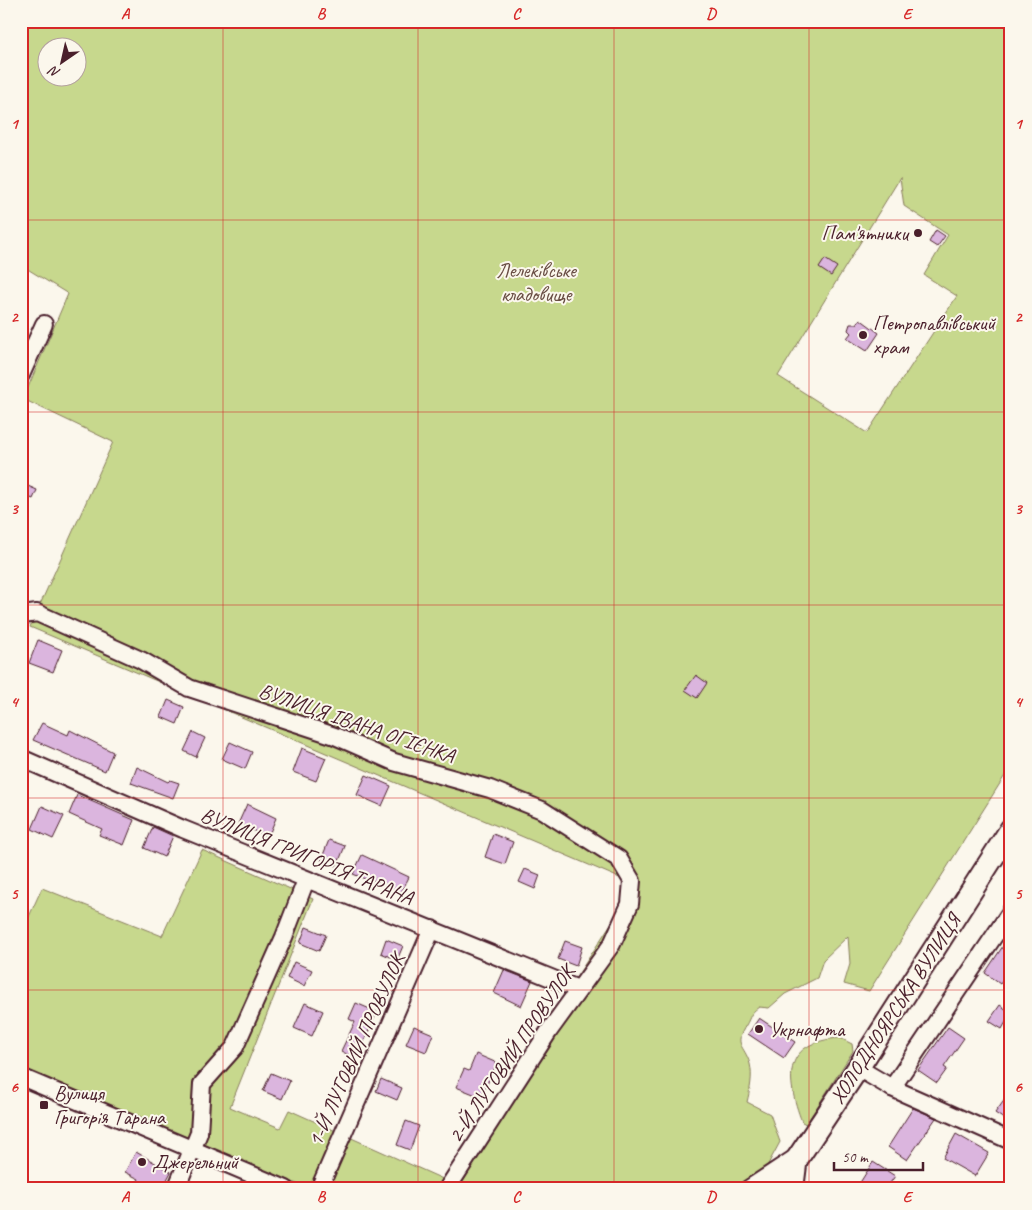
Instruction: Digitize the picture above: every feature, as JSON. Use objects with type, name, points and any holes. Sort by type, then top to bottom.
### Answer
[{"type":"main road","name":"ХОЛОДНОЯРСЬКА ВУЛИЦЯ","points":[[776,1189],[858,1068],[1011,829]]},
{"type":"street","points":[[21,374],[44,324]]},
{"type":"street","name":"ВУЛИЦЯ ІВАНА ОГІЄНКА","points":[[21,618],[23,615],[37,613],[141,660],[189,688],[335,736],[394,762],[490,789],[542,810],[619,859],[632,881],[630,904],[612,944]]},
{"type":"street","name":"ВУЛИЦЯ ГРИГОРІЯ ТАРАНА","points":[[21,758],[183,829],[578,989]]},
{"type":"street","points":[[176,1189],[200,1132],[202,1084],[235,1047],[284,937],[306,880]]},
{"type":"street","points":[[892,1088],[1011,911]]},
{"type":"street","name":"1-Й ЛУГОВИЙ ПРОВУЛОК","points":[[319,1189],[432,929]]},
{"type":"street","name":"2-Й ЛУГОВИЙ ПРОВУЛОК","points":[[447,1189],[578,989],[612,944]]},
{"type":"street","points":[[858,1068],[892,1088],[1010,1141]]},
{"type":"street","points":[[21,1078],[286,1189]]},
{"type":"street","points":[[748,1189],[800,1155]]},
{"type":"street","points":[[796,1189],[800,1155]]},
{"type":"green space","name":"Лелеківське кладовище","points":[[21,21],[1011,21],[1011,766],[869,991],[844,984],[850,964],[848,936],[823,960],[817,978],[785,994],[769,1008],[759,1007],[752,1014],[740,1037],[741,1045],[748,1057],[751,1069],[751,1083],[747,1102],[770,1114],[780,1142],[766,1168],[732,1189],[309,1189],[21,1068],[21,934],[42,888],[162,936],[202,850],[313,899],[230,1107],[280,1128],[289,1110],[445,1180],[636,885],[30,627],[113,442],[23,399],[68,294],[21,265]],"holes":[[[900,178],[904,206],[948,235],[924,275],[957,296],[867,433],[778,376]]]},
{"type":"green space","points":[[840,1038],[852,1044],[853,1051],[806,1124],[802,1122],[796,1106],[792,1077],[793,1065],[798,1054],[808,1046],[821,1041]]},
{"type":"building","points":[[936,230],[945,236],[937,247],[929,242]]},
{"type":"building","points":[[825,259],[837,267],[831,276],[819,268]]},
{"type":"building","name":"Петропавлівський храм","points":[[860,319],[879,333],[867,351],[847,338],[851,333],[848,330],[850,324],[857,324]]},
{"type":"building","points":[[21,483],[37,490],[33,499],[21,494]]},
{"type":"building","points":[[38,640],[62,650],[53,672],[29,663]]},
{"type":"building","points":[[696,675],[707,683],[697,698],[685,690]]},
{"type":"building","points":[[168,700],[184,707],[177,724],[161,717]]},
{"type":"building","points":[[42,723],[68,735],[70,730],[113,752],[105,771],[33,740]]},
{"type":"building","points":[[193,732],[205,738],[196,757],[184,751]]},
{"type":"building","points":[[230,742],[252,752],[245,769],[222,759]]},
{"type":"building","points":[[302,748],[326,758],[316,781],[293,772]]},
{"type":"building","points":[[137,767],[168,782],[170,780],[179,783],[173,798],[131,783]]},
{"type":"building","points":[[366,775],[391,786],[382,806],[357,795]]},
{"type":"building","points":[[77,795],[134,820],[124,845],[99,835],[102,829],[69,814]]},
{"type":"building","points":[[247,804],[276,818],[268,837],[238,824]]},
{"type":"building","points":[[42,806],[64,816],[53,839],[32,829]]},
{"type":"building","points":[[153,827],[173,836],[164,857],[144,848]]},
{"type":"building","points":[[493,834],[513,842],[505,864],[485,857]]},
{"type":"building","points":[[329,840],[345,846],[337,866],[321,860]]},
{"type":"building","points":[[362,855],[409,877],[401,893],[373,880],[372,882],[353,874]]},
{"type":"building","points":[[525,869],[540,875],[535,889],[519,882]]},
{"type":"building","points":[[306,927],[326,935],[319,951],[300,943]]},
{"type":"building","points":[[1011,934],[1011,969],[1000,984],[985,973]]},
{"type":"building","points":[[386,939],[403,946],[397,960],[381,953]]},
{"type":"building","points":[[565,941],[582,947],[576,966],[558,959]]},
{"type":"building","points":[[294,962],[312,970],[304,986],[287,978]]},
{"type":"building","points":[[504,970],[532,981],[521,1006],[494,993]]},
{"type":"building","points":[[305,1003],[323,1011],[312,1036],[294,1028]]},
{"type":"building","points":[[356,1003],[377,1012],[356,1059],[341,1051],[355,1022],[349,1019]]},
{"type":"building","points":[[1000,1005],[1011,1013],[1002,1029],[989,1021]]},
{"type":"building","points":[[759,1018],[795,1042],[784,1058],[748,1034]]},
{"type":"building","points":[[414,1026],[433,1034],[426,1052],[406,1044]]},
{"type":"building","points":[[948,1027],[964,1038],[944,1067],[947,1069],[937,1083],[918,1070]]},
{"type":"building","points":[[476,1054],[497,1063],[481,1097],[456,1087],[464,1069],[469,1071]]},
{"type":"building","points":[[271,1073],[290,1081],[282,1099],[263,1091]]},
{"type":"building","points":[[381,1079],[402,1088],[397,1100],[376,1091]]},
{"type":"building","points":[[1011,1091],[1011,1116],[1007,1121],[995,1113]]},
{"type":"building","points":[[913,1108],[936,1118],[907,1160],[888,1147]]},
{"type":"building","points":[[406,1121],[419,1126],[410,1150],[397,1145]]},
{"type":"building","points":[[956,1134],[989,1153],[975,1176],[943,1158]]},
{"type":"building","name":"Джерельний","points":[[136,1152],[171,1172],[162,1189],[134,1189],[139,1179],[125,1172]]},
{"type":"building","points":[[873,1162],[895,1176],[886,1189],[856,1189]]},
{"type":"place","name":"Пам'ятники","points":[[918,233]]},
{"type":"place","name":"Петропавлівський храм","points":[[863,335]]},
{"type":"place","name":"Укрнафта","points":[[759,1029]]},
{"type":"place","name":"Вулиця Григорія Тарана","points":[[44,1105]]},
{"type":"place","name":"Джерельний","points":[[142,1162]]}]
